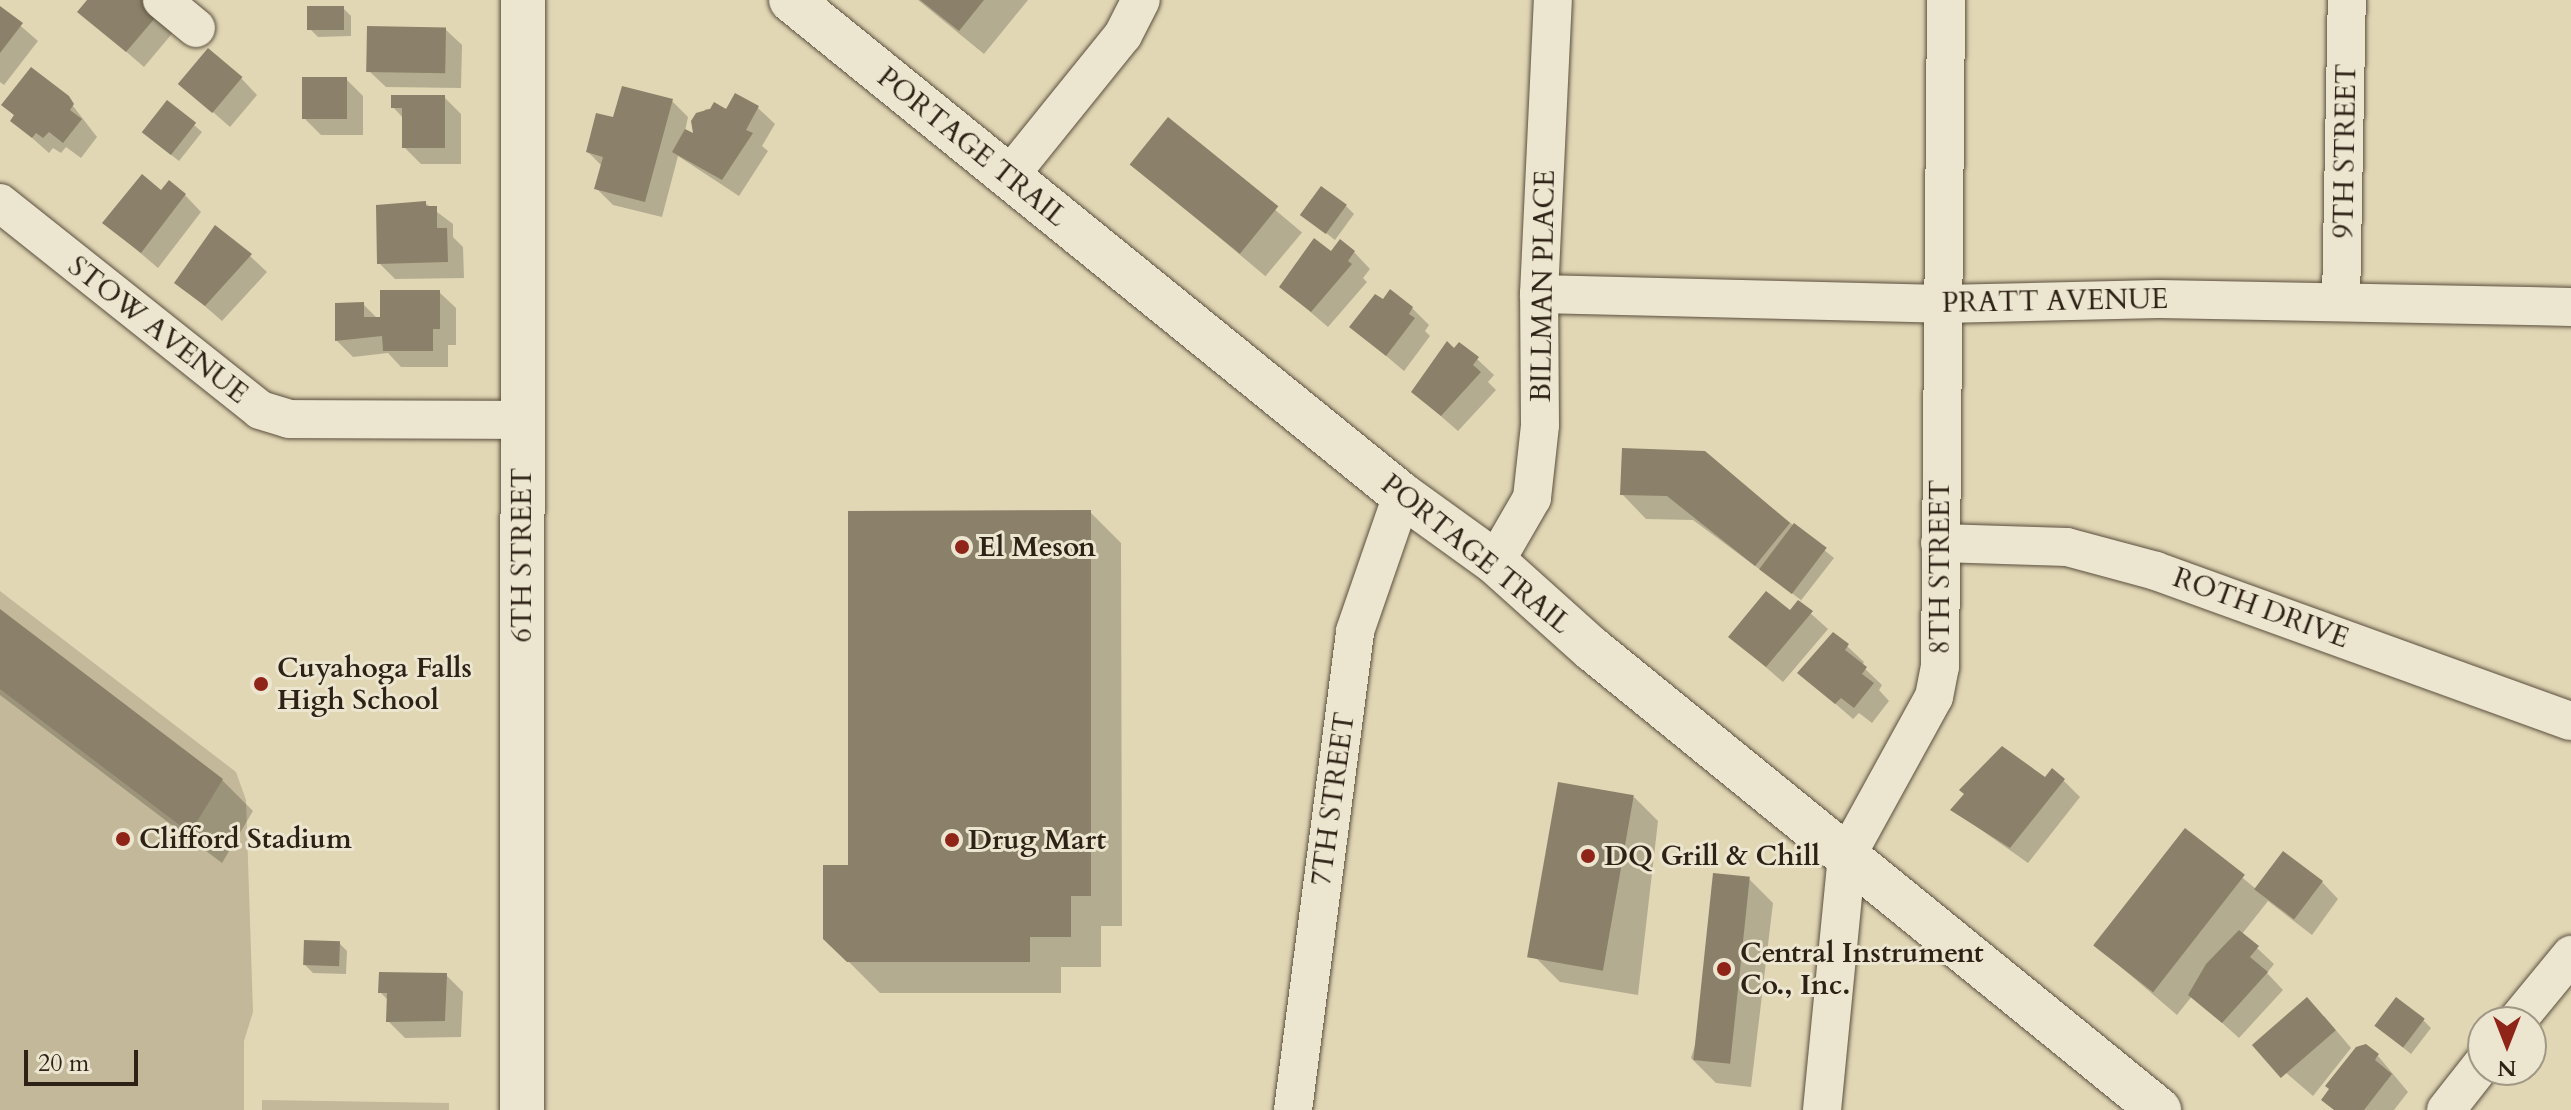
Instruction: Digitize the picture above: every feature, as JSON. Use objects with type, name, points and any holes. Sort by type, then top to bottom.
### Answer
[{"type":"main road","name":"6TH STREET","points":[[522,1110],[523,0]]},
{"type":"main road","name":"PORTAGE TRAIL","points":[[791,0],[1402,495],[1495,562],[1592,649],[2159,1110]]},
{"type":"street","points":[[162,0],[196,28]]},
{"type":"street","points":[[1010,175],[1123,35],[1141,0]]},
{"type":"street","name":"BILLMAN PLACE","points":[[1495,562],[1532,498],[1540,425],[1539,294],[1553,0]]},
{"type":"street","name":"8TH STREET","points":[[1822,1110],[1847,855],[1934,697],[1940,667],[1946,0]]},
{"type":"street","name":"9TH STREET","points":[[2341,302],[2347,0]]},
{"type":"street","name":"STOW AVENUE","points":[[0,203],[260,410],[289,419],[522,420]]},
{"type":"street","name":"PRATT AVENUE","points":[[1539,294],[1943,304],[2341,302],[2571,307]]},
{"type":"street","name":"7TH STREET","points":[[1293,1110],[1355,631],[1402,495]]},
{"type":"street","name":"ROTH DRIVE","points":[[1940,543],[2067,547],[2156,571],[2571,721]]},
{"type":"street","points":[[2529,1006],[2571,955]]},
{"type":"street","points":[[2446,1110],[2467,1083]]},
{"type":"shaded area","name":"Clifford Stadium","points":[[0,591],[236,772],[246,800],[253,1012],[244,1041],[244,1110],[0,1110]]},
{"type":"shaded area","points":[[262,1100],[449,1103],[449,1110],[262,1110]]},
{"type":"building","points":[[87,0],[148,0],[161,11],[126,52],[77,12]]},
{"type":"building","points":[[920,0],[984,0],[959,31]]},
{"type":"building","points":[[0,6],[23,23],[0,53]]},
{"type":"building","points":[[307,6],[344,6],[344,30],[307,30]]},
{"type":"building","points":[[367,26],[446,27],[445,73],[366,72]]},
{"type":"building","points":[[208,48],[242,77],[212,113],[178,84]]},
{"type":"building","points":[[31,67],[69,96],[74,104],[70,110],[82,119],[63,143],[49,132],[43,138],[36,133],[32,138],[10,121],[14,115],[1,105]]},
{"type":"building","points":[[302,77],[347,77],[347,119],[302,119]]},
{"type":"building","points":[[622,86],[673,99],[645,202],[594,189],[603,157],[586,152],[596,113],[613,117]]},
{"type":"building","points":[[735,93],[759,106],[746,130],[753,133],[722,180],[672,152],[685,129],[693,133],[691,121],[696,113],[710,109],[714,102],[726,109]]},
{"type":"building","points":[[391,95],[445,95],[445,148],[402,148],[402,108],[391,108]]},
{"type":"building","points":[[167,100],[196,123],[171,155],[142,132]]},
{"type":"building","points":[[1168,117],[1278,206],[1240,254],[1130,164]]},
{"type":"building","points":[[142,174],[161,190],[169,180],[186,194],[141,253],[102,223]]},
{"type":"building","points":[[1321,186],[1347,205],[1326,234],[1300,215]]},
{"type":"building","points":[[426,201],[426,206],[437,206],[437,228],[447,228],[448,262],[377,264],[376,205]]},
{"type":"building","points":[[215,225],[252,254],[205,306],[174,283]]},
{"type":"building","points":[[1314,238],[1331,251],[1340,239],[1355,251],[1348,261],[1352,264],[1311,312],[1279,287]]},
{"type":"building","points":[[1390,289],[1413,307],[1409,314],[1415,318],[1386,356],[1349,327],[1375,294],[1383,299]]},
{"type":"building","points":[[380,290],[440,290],[440,329],[433,329],[433,351],[383,351],[382,336],[335,341],[335,303],[364,302],[364,317],[380,317]]},
{"type":"building","points":[[1447,341],[1454,348],[1459,342],[1479,357],[1473,365],[1481,372],[1441,416],[1411,392]]},
{"type":"building","points":[[1622,448],[1705,451],[1790,523],[1755,566],[1667,496],[1620,495]]},
{"type":"building","points":[[1091,510],[1091,896],[1071,896],[1071,937],[1030,937],[1030,962],[847,962],[823,939],[823,865],[848,865],[848,511]]},
{"type":"building","points":[[1794,523],[1827,548],[1792,594],[1759,569]]},
{"type":"building","points":[[1766,591],[1790,610],[1798,600],[1813,611],[1766,667],[1728,637]]},
{"type":"building","points":[[0,609],[223,779],[190,833],[0,689]]},
{"type":"building","points":[[1833,632],[1849,644],[1845,650],[1867,667],[1862,674],[1874,683],[1854,708],[1841,698],[1835,704],[1797,673]]},
{"type":"building","points":[[2002,746],[2045,777],[2052,768],[2065,779],[2010,848],[1950,810],[1964,794],[1959,790]]},
{"type":"building","name":"DQ Grill & Chill","points":[[1558,782],[1634,795],[1603,971],[1527,957]]},
{"type":"building","points":[[2185,828],[2245,875],[2153,992],[2093,945]]},
{"type":"building","points":[[2283,851],[2323,881],[2294,919],[2254,889]]},
{"type":"building","points":[[1713,873],[1750,877],[1730,1064],[1693,1060]]},
{"type":"building","points":[[2239,930],[2259,946],[2250,957],[2268,972],[2222,1023],[2188,995],[2206,964]]},
{"type":"building","points":[[304,940],[340,941],[339,966],[303,965]]},
{"type":"building","points":[[379,972],[447,973],[445,1021],[386,1022],[387,993],[378,993]]},
{"type":"building","points":[[2307,997],[2336,1030],[2281,1078],[2252,1045]]},
{"type":"building","points":[[2396,997],[2425,1019],[2403,1047],[2374,1026]]},
{"type":"building","points":[[2366,1044],[2379,1054],[2375,1060],[2392,1074],[2364,1110],[2334,1110],[2321,1100],[2329,1089],[2325,1086],[2356,1047]]},
{"type":"place","name":"El Meson","points":[[962,547]]},
{"type":"place","name":"Cuyahoga Falls High School","points":[[261,684]]},
{"type":"place","name":"Clifford Stadium","points":[[123,839]]},
{"type":"place","name":"Drug Mart","points":[[952,840]]},
{"type":"place","name":"DQ Grill & Chill","points":[[1588,856]]},
{"type":"place","name":"Central Instrument Co., Inc.","points":[[1724,969]]}]
